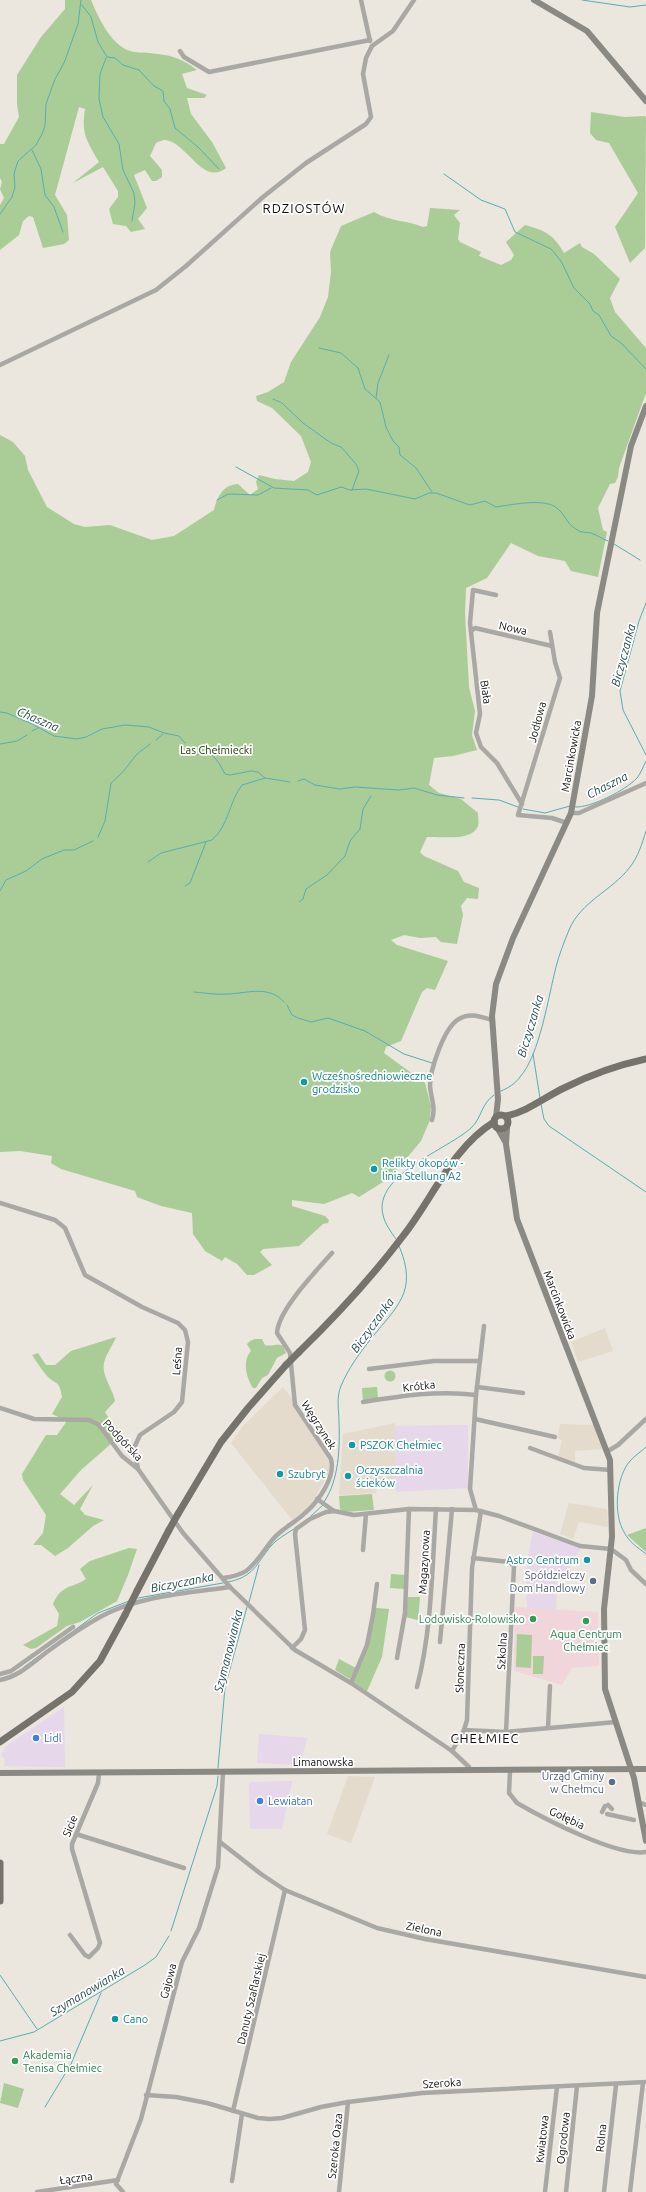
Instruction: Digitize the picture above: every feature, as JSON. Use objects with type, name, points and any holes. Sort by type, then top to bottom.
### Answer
[{"type":"main road","points":[[0,1742],[72,1692],[100,1661],[169,1530],[221,1442],[248,1408],[286,1365],[335,1316],[390,1252],[403,1236],[460,1152],[483,1131],[549,1096],[599,1072],[646,1059]]},
{"type":"main road","points":[[496,1124],[506,1120]]},
{"type":"main road","points":[[0,1862],[0,1901]]},
{"type":"street","points":[[361,0],[371,51]]},
{"type":"street","points":[[0,365],[156,290],[186,266],[263,197],[306,163],[363,127],[372,117],[363,74],[366,58],[371,51],[372,46],[393,31],[414,0]]},
{"type":"street","points":[[534,0],[587,30],[646,101]]},
{"type":"street","points":[[180,51],[184,57],[209,72],[370,40]]},
{"type":"street","name":"Marcinkowicka","points":[[506,1144],[496,1124],[498,1099],[492,1020],[499,974],[567,824],[572,809],[592,696],[597,613],[631,446],[646,406]]},
{"type":"street","name":"Biała","points":[[496,595],[473,590],[470,612],[471,631],[475,686],[480,714],[476,733],[481,747],[497,764],[520,810]]},
{"type":"street","name":"Nowa","points":[[471,631],[475,628],[552,646]]},
{"type":"street","name":"Jodłowa","points":[[520,810],[560,678],[550,632]]},
{"type":"street","points":[[572,809],[580,813],[646,783]]},
{"type":"street","points":[[520,810],[552,818],[567,824]]},
{"type":"street","points":[[432,1120],[434,1104],[431,1081],[434,1065],[444,1038],[456,1021],[471,1015],[492,1020]]},
{"type":"street","name":"Marcinkowicka","points":[[498,1099],[506,1120],[506,1144],[517,1219],[608,1451],[611,1470],[611,1549],[604,1609],[605,1689],[631,1769],[646,1841]]},
{"type":"street","name":"Leśna","points":[[0,1203],[55,1220],[65,1228],[85,1276],[142,1307],[178,1323],[185,1330],[188,1342],[183,1399],[174,1412],[140,1436],[135,1442],[134,1448],[138,1469],[183,1534],[229,1586],[292,1648],[351,1683],[452,1751],[469,1767],[470,1771]]},
{"type":"street","name":"Węgrzynek","points":[[223,1578],[247,1571],[275,1537],[307,1511],[318,1499],[329,1477],[331,1462],[295,1405],[290,1354],[279,1335],[278,1329],[280,1320],[300,1290],[332,1253]]},
{"type":"street","points":[[476,1510],[470,1489],[476,1395],[484,1326]]},
{"type":"street","name":"Krótka","points":[[369,1369],[434,1361],[480,1361]]},
{"type":"street","points":[[477,1387],[524,1393]]},
{"type":"street","name":"Krótka","points":[[363,1402],[416,1394],[442,1392],[476,1395]]},
{"type":"street","name":"Podgórska","points":[[0,1408],[34,1419],[89,1420],[99,1425],[122,1456],[138,1469]]},
{"type":"street","points":[[475,1419],[555,1437]]},
{"type":"street","points":[[608,1451],[618,1445],[646,1419]]},
{"type":"street","points":[[530,1448],[584,1468],[611,1470]]},
{"type":"street","points":[[318,1499],[327,1507],[344,1514],[366,1514],[409,1509],[481,1511],[580,1546],[611,1549],[626,1560],[631,1570],[646,1584]]},
{"type":"street","name":"Magazynowa","points":[[397,1658],[405,1613],[409,1509]]},
{"type":"street","name":"Magazynowa","points":[[417,1687],[422,1668],[429,1617],[436,1509]]},
{"type":"street","name":"Magazynowa","points":[[440,1642],[452,1510]]},
{"type":"street","points":[[292,1648],[301,1639],[305,1630],[295,1534],[296,1529],[310,1519],[326,1512],[334,1511]]},
{"type":"street","name":"Słoneczna","points":[[452,1751],[464,1730],[467,1720],[473,1558],[481,1511]]},
{"type":"street","points":[[363,1550],[366,1514]]},
{"type":"street","name":"Szkolna","points":[[473,1558],[510,1562],[514,1566],[506,1732]]},
{"type":"street","points":[[351,1683],[367,1645],[377,1584]]},
{"type":"street","points":[[0,1680],[15,1676],[89,1624],[120,1608],[145,1601],[229,1586]]},
{"type":"street","points":[[0,1674],[11,1671],[73,1627]]},
{"type":"street","points":[[548,1728],[550,1686]]},
{"type":"street","points":[[464,1730],[506,1732],[616,1722]]},
{"type":"street","name":"Limanowska","points":[[0,1773],[510,1771],[646,1768]]},
{"type":"street","name":"Limanowska","points":[[0,1769],[15,1773]]},
{"type":"street","name":"Gołębia","points":[[510,1771],[508,1791],[517,1803],[588,1837],[630,1852],[646,1852]]},
{"type":"street","name":"Gajowa","points":[[118,2180],[141,2119],[146,2095],[182,1962],[199,1928],[216,1874],[220,1842],[223,1772]]},
{"type":"street","name":"Sicie","points":[[70,1935],[85,1955],[89,1957],[98,1948],[100,1942],[72,1849],[76,1834],[98,1782],[99,1773]]},
{"type":"street","points":[[638,1802],[646,1805]]},
{"type":"street","points":[[608,1807],[605,1813],[634,1820]]},
{"type":"street","points":[[76,1834],[184,1868]]},
{"type":"street","name":"Zielona","points":[[220,1842],[285,1890],[384,1930],[646,1977]]},
{"type":"street","name":"Danuty Szaflarskiej","points":[[233,2111],[285,1890]]},
{"type":"street","points":[[630,2192],[645,2082]]},
{"type":"street","name":"Szeroka","points":[[146,2095],[176,2097],[258,2118],[282,2118],[321,2107],[348,2102],[456,2090],[616,2085],[645,2082]]},
{"type":"street","name":"Rolna","points":[[604,2192],[616,2085]]},
{"type":"street","name":"Ogrodowa","points":[[566,2192],[577,2086]]},
{"type":"street","name":"Kwiatowa","points":[[545,2192],[556,2087]]},
{"type":"street","name":"Szeroka Oaza","points":[[340,2192],[348,2102]]},
{"type":"street","points":[[232,2181],[242,2114]]},
{"type":"street","points":[[118,2180],[116,2184],[123,2192]]},
{"type":"street","name":"Łączna","points":[[37,2192],[118,2180]]},
{"type":"shaded area","points":[[605,1328],[613,1351],[578,1362],[571,1342]]},
{"type":"shaded area","points":[[283,1387],[292,1398],[293,1406],[330,1462],[330,1470],[312,1503],[293,1521],[231,1443],[243,1426]]},
{"type":"shaded area","points":[[395,1423],[396,1486],[377,1486],[376,1493],[339,1495],[343,1434]]},
{"type":"shaded area","points":[[560,1424],[594,1425],[603,1449],[575,1451],[575,1464],[558,1457],[562,1440],[558,1438]]},
{"type":"shaded area","points":[[468,1425],[468,1488],[396,1492],[395,1426]]},
{"type":"shaded area","points":[[569,1503],[607,1509],[608,1527],[579,1522],[573,1539],[560,1534]]},
{"type":"shaded area","points":[[533,1532],[581,1548],[566,1574],[558,1574],[556,1610],[527,1608],[526,1567]]},
{"type":"shaded area","points":[[515,1607],[598,1612],[599,1666],[572,1668],[562,1685],[514,1671]]},
{"type":"shaded area","points":[[64,1707],[65,1767],[4,1766],[5,1760],[1,1755],[6,1746]]},
{"type":"shaded area","points":[[259,1734],[307,1738],[300,1765],[257,1763]]},
{"type":"shaded area","points":[[348,1776],[375,1777],[351,1843],[327,1834]]},
{"type":"shaded area","points":[[292,1781],[282,1829],[250,1829],[249,1782]]},
{"type":"green space","points":[[65,0],[91,0],[106,30],[123,48],[132,52],[174,57],[197,70],[182,74],[187,88],[207,95],[204,98],[187,98],[191,114],[212,142],[226,168],[218,172],[210,172],[202,168],[173,142],[165,140],[156,143],[150,156],[162,170],[162,177],[156,181],[152,181],[145,170],[134,175],[147,208],[138,219],[145,229],[131,232],[126,226],[113,224],[109,209],[118,197],[118,191],[103,167],[73,183],[99,162],[86,137],[84,125],[85,109],[79,107],[55,195],[67,215],[69,240],[64,244],[43,248],[33,217],[29,216],[23,221],[19,235],[0,250],[0,205],[4,198],[0,189],[2,182],[0,178],[0,144],[4,144],[19,117],[17,104],[17,75],[41,37],[65,9]]},
{"type":"green space","points":[[591,112],[625,117],[645,116],[646,118],[645,248],[630,263],[615,227],[638,193],[609,143],[596,140],[590,133]]},
{"type":"green space","name":"Las Chełmiecki","points":[[430,208],[460,210],[454,215],[460,223],[458,239],[460,242],[481,252],[479,256],[501,265],[511,260],[514,255],[506,242],[525,225],[544,231],[556,241],[564,253],[580,243],[582,247],[594,254],[620,279],[610,298],[615,312],[646,348],[646,393],[619,468],[618,477],[615,483],[610,484],[598,508],[603,530],[607,532],[598,577],[571,571],[565,561],[538,556],[511,543],[487,578],[466,588],[465,613],[469,687],[475,711],[472,735],[477,750],[453,756],[434,758],[429,785],[439,793],[461,799],[478,813],[478,826],[475,831],[463,836],[427,837],[420,852],[424,856],[458,871],[464,882],[479,888],[478,899],[467,898],[461,906],[463,915],[457,944],[441,942],[436,937],[420,938],[404,935],[391,940],[397,945],[448,961],[435,990],[427,988],[422,992],[401,1041],[386,1047],[384,1053],[425,1083],[431,1106],[430,1120],[421,1141],[391,1177],[359,1197],[352,1193],[324,1204],[292,1200],[292,1206],[325,1216],[329,1220],[328,1223],[323,1224],[299,1246],[263,1249],[260,1252],[272,1265],[254,1275],[247,1275],[237,1264],[225,1257],[222,1261],[205,1251],[193,1234],[192,1213],[161,1206],[137,1197],[135,1191],[61,1169],[51,1163],[52,1156],[20,1151],[0,1152],[0,435],[13,442],[25,456],[28,470],[47,507],[74,524],[85,527],[110,525],[152,540],[174,536],[214,510],[221,493],[232,485],[238,484],[250,495],[258,489],[256,482],[259,475],[275,479],[294,481],[308,472],[311,462],[301,436],[272,408],[257,401],[256,396],[268,392],[284,382],[291,362],[320,317],[328,297],[331,272],[330,252],[341,226],[374,212],[386,218],[423,227],[427,226]]},
{"type":"green space","points":[[116,1337],[104,1363],[104,1372],[115,1401],[105,1412],[120,1436],[81,1470],[60,1494],[74,1505],[93,1485],[80,1509],[85,1515],[104,1520],[93,1526],[68,1548],[55,1556],[41,1545],[33,1545],[43,1533],[46,1515],[23,1480],[22,1474],[46,1435],[57,1435],[67,1421],[52,1414],[62,1397],[59,1385],[47,1376],[32,1355],[38,1353],[46,1365],[55,1365],[71,1351]]},
{"type":"green space","points":[[255,1339],[262,1339],[265,1345],[283,1346],[286,1353],[277,1358],[268,1375],[262,1378],[256,1388],[253,1388],[248,1379],[246,1364],[248,1355],[251,1351],[247,1344]]},
{"type":"green space","points":[[390,1370],[394,1372],[396,1376],[394,1380],[390,1382],[386,1380],[384,1376],[386,1372]]},
{"type":"green space","points":[[377,1387],[378,1398],[363,1401],[362,1388]]},
{"type":"green space","points":[[372,1494],[374,1510],[343,1512],[340,1509],[339,1496]]},
{"type":"green space","points":[[646,1528],[646,1552],[627,1535]]},
{"type":"green space","points":[[129,1548],[137,1549],[117,1601],[80,1622],[67,1626],[36,1648],[31,1649],[23,1645],[57,1626],[59,1614],[53,1604],[63,1590],[86,1579],[80,1569],[90,1561]]},
{"type":"green space","points":[[391,1574],[406,1575],[405,1589],[390,1588]]},
{"type":"green space","points":[[408,1597],[420,1597],[418,1620],[405,1617]]},
{"type":"green space","points":[[376,1608],[389,1609],[382,1657],[367,1691],[353,1682],[363,1657]]},
{"type":"green space","points":[[517,1634],[532,1635],[531,1668],[516,1667]]},
{"type":"green space","points":[[533,1656],[544,1656],[543,1674],[533,1674]]},
{"type":"green space","points":[[339,1659],[356,1668],[350,1679],[335,1670]]},
{"type":"green space","points":[[4,2083],[24,2089],[18,2108],[0,2103]]},
{"type":"waterway","points":[[0,214],[12,197],[15,187],[14,174],[18,161],[36,145],[42,134],[45,126],[46,104],[55,79],[64,63],[78,24],[81,0]]},
{"type":"waterway","points":[[582,0],[630,7],[646,5]]},
{"type":"waterway","points":[[82,5],[91,17],[98,42],[107,57],[115,58],[123,65],[139,70],[154,86],[163,91],[164,101],[170,109],[175,128],[198,147],[219,169]]},
{"type":"waterway","points":[[106,58],[100,74],[99,99],[103,117],[119,144],[123,170],[134,193],[135,203],[132,221]]},
{"type":"waterway","points":[[32,150],[41,169],[45,195],[54,207],[63,232]]},
{"type":"waterway","points":[[444,174],[481,200],[505,209],[515,232],[551,249],[561,261],[574,288],[590,304],[593,311],[599,315],[611,336],[621,343],[646,369]]},
{"type":"waterway","points":[[319,348],[341,353],[358,368],[365,389],[380,402],[386,427],[393,441],[399,447],[400,455],[416,468],[432,492]]},
{"type":"waterway","points":[[376,398],[378,383],[389,355]]},
{"type":"waterway","points":[[273,399],[282,403],[303,423],[331,443],[341,447],[356,464],[359,471],[352,490]]},
{"type":"waterway","points":[[236,467],[274,488],[308,490],[317,495],[341,487],[350,490],[366,489],[415,499],[429,493],[436,493],[470,505],[485,501],[496,507],[528,503],[545,503],[553,505],[558,509],[569,523],[579,531],[591,533],[608,541]]},
{"type":"waterway","points":[[217,500],[228,494],[258,495],[271,488]]},
{"type":"waterway","points":[[614,544],[640,560]]},
{"type":"waterway","name":"Biczyczanka","points":[[646,603],[639,621],[620,691],[623,710],[646,755]]},
{"type":"waterway","name":"Chaszna","points":[[0,712],[7,713],[32,724],[54,736],[77,739],[86,737],[102,729],[125,725],[149,727],[164,733],[179,736],[185,743]]},
{"type":"waterway","name":"Chaszna","points":[[32,731],[38,728]]},
{"type":"waterway","points":[[156,740],[163,734]]},
{"type":"waterway","points":[[0,744],[17,741],[27,735]]},
{"type":"waterway","points":[[98,837],[105,821],[111,783],[122,773],[137,754],[150,744]]},
{"type":"waterway","name":"Chaszna","points":[[189,748],[195,754],[212,755],[219,763],[225,774],[230,775],[251,771],[258,772],[265,778],[290,782]]},
{"type":"waterway","name":"Chaszna","points":[[575,807],[590,805],[625,788],[637,778],[646,761]]},
{"type":"waterway","points":[[148,862],[161,853],[212,840],[218,834],[226,820],[234,799],[242,785],[265,778]]},
{"type":"waterway","name":"Chaszna","points":[[298,781],[304,779],[315,785],[340,789],[355,787],[399,790],[414,788],[437,795],[464,798]]},
{"type":"waterway","points":[[299,902],[303,899],[306,889],[327,875],[345,856],[350,841],[360,829],[363,809],[371,796]]},
{"type":"waterway","name":"Chaszna","points":[[472,798],[499,800],[518,807]]},
{"type":"waterway","name":"Chaszna","points":[[523,809],[545,813],[570,806]]},
{"type":"waterway","name":"Biczyczanka","points":[[501,1091],[511,1086],[518,1079],[527,1067],[533,1054],[563,944],[574,920],[581,911],[615,883],[630,867],[638,855],[646,831]]},
{"type":"waterway","points":[[0,891],[6,880],[26,871],[42,859],[64,850],[74,850],[93,841]]},
{"type":"waterway","points":[[185,886],[190,883],[206,842]]},
{"type":"waterway","points":[[194,992],[225,994],[258,991],[272,993],[284,1002]]},
{"type":"waterway","points":[[287,1005],[292,1015],[298,1018],[311,1022],[328,1018],[365,1031],[404,1054],[432,1063]]},
{"type":"waterway","points":[[533,1054],[540,1098]]},
{"type":"waterway","name":"Biczyczanka","points":[[396,1239],[390,1231],[383,1215],[383,1200],[389,1187],[400,1175],[415,1164],[461,1136],[472,1127],[478,1119],[486,1102],[494,1095]]},
{"type":"waterway","points":[[541,1104],[544,1119],[549,1126],[646,1192]]},
{"type":"waterway","name":"Biczyczanka","points":[[324,1502],[333,1484],[338,1464],[339,1390],[358,1356],[396,1308],[402,1298],[407,1275],[405,1262],[399,1246]]},
{"type":"waterway","points":[[646,1447],[632,1459],[625,1468],[619,1486],[617,1506],[618,1516],[626,1536],[646,1554]]},
{"type":"waterway","name":"Biczyczanka","points":[[311,1516],[323,1505]]},
{"type":"waterway","name":"Biczyczanka","points":[[228,1582],[244,1577],[254,1569],[273,1543],[294,1529]]},
{"type":"waterway","name":"Szymanowianka","points":[[249,1602],[259,1565]]},
{"type":"waterway","name":"Biczyczanka","points":[[138,1598],[223,1583]]},
{"type":"waterway","name":"Biczyczanka","points":[[24,1667],[98,1613],[129,1601]]},
{"type":"waterway","name":"Szymanowianka","points":[[218,1768],[225,1687],[247,1607]]},
{"type":"waterway","name":"Szymanowianka","points":[[171,1931],[217,1786],[218,1776]]},
{"type":"waterway","name":"Szymanowianka","points":[[0,2041],[34,2032],[145,1965],[156,1957],[169,1936]]},
{"type":"waterway","points":[[0,1975],[37,2029]]},
{"type":"waterway","points":[[45,2107],[71,2064],[101,1993]]},
{"type":"place","name":"Wcześnośredniowieczne grodzisko","points":[[304,1082]]},
{"type":"place","name":"Relikty okopów - linia Stellung A2","points":[[374,1169]]},
{"type":"place","name":"PSZOK Chełmiec","points":[[352,1445]]},
{"type":"place","name":"Szubryt","points":[[280,1474]]},
{"type":"place","name":"Oczyszczalnia ścieków","points":[[348,1476]]},
{"type":"place","name":"Astro Centrum","points":[[587,1560]]},
{"type":"place","name":"Spółdzielczy Dom Handlowy","points":[[593,1581]]},
{"type":"place","name":"Lodowisko-Rolowisko","points":[[533,1619]]},
{"type":"place","name":"Aqua Centrum Chełmiec","points":[[586,1621]]},
{"type":"place","name":"Lidl","points":[[36,1738]]},
{"type":"place","name":"Urząd Gminy w Chełmcu","points":[[612,1782]]},
{"type":"place","name":"Lewiatan","points":[[260,1801]]},
{"type":"place","name":"Cano","points":[[115,2019]]},
{"type":"place","name":"Akademia Tenisa Chełmiec","points":[[15,2061]]},
{"type":"district","name":"RDZIOSTÓW","points":[[304,208]]},
{"type":"district","name":"CHEŁMIEC","points":[[485,1738]]}]
